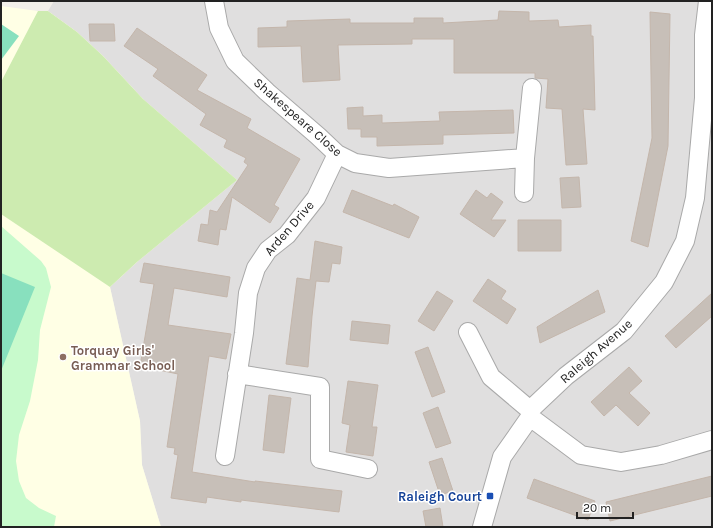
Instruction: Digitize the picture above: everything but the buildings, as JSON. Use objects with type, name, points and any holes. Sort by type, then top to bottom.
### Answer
[{"type":"street","name":"Shakespeare Close","points":[[214,1],[219,28],[235,61],[267,92],[337,154],[355,163],[389,168],[525,158]]},
{"type":"street","name":"Raleigh Avenue","points":[[482,527],[502,457],[530,413],[566,376],[624,330],[664,282],[685,241],[705,160],[704,35],[708,1]]},
{"type":"street","points":[[524,193],[525,158],[532,88]]},
{"type":"street","name":"Arden Drive","points":[[225,456],[244,333],[248,293],[256,268],[268,250],[287,235],[316,198],[337,154]]},
{"type":"street","points":[[468,332],[491,378],[530,413],[581,455],[621,462],[661,455],[712,440]]},
{"type":"street","points":[[237,374],[320,387],[320,459],[368,469]]},
{"type":"shaded area","points":[[54,1],[712,1],[712,527],[161,527],[142,465],[140,421],[110,287],[137,262],[143,99],[103,56],[77,32],[48,11]]},
{"type":"shaded area","points":[[1,6],[48,11],[77,32],[103,56],[143,99],[237,180],[137,262],[110,287],[140,421],[142,465],[161,527],[1,527]]},
{"type":"green space","points":[[38,11],[48,11],[77,32],[103,56],[143,99],[237,180],[137,262],[110,287],[1,214],[1,82]]},
{"type":"green space","points":[[1,24],[19,36],[1,60]]},
{"type":"green space","points":[[1,226],[41,261],[46,268],[51,287],[40,330],[38,360],[30,401],[19,435],[16,461],[19,481],[26,498],[39,508],[56,516],[54,527],[1,527]]},
{"type":"green space","points":[[1,273],[35,287],[1,371]]},
{"type":"place","name":"Torquay Girls' Grammar School","points":[[63,357]]},
{"type":"place","name":"Raleigh Court","points":[[490,496]]}]
